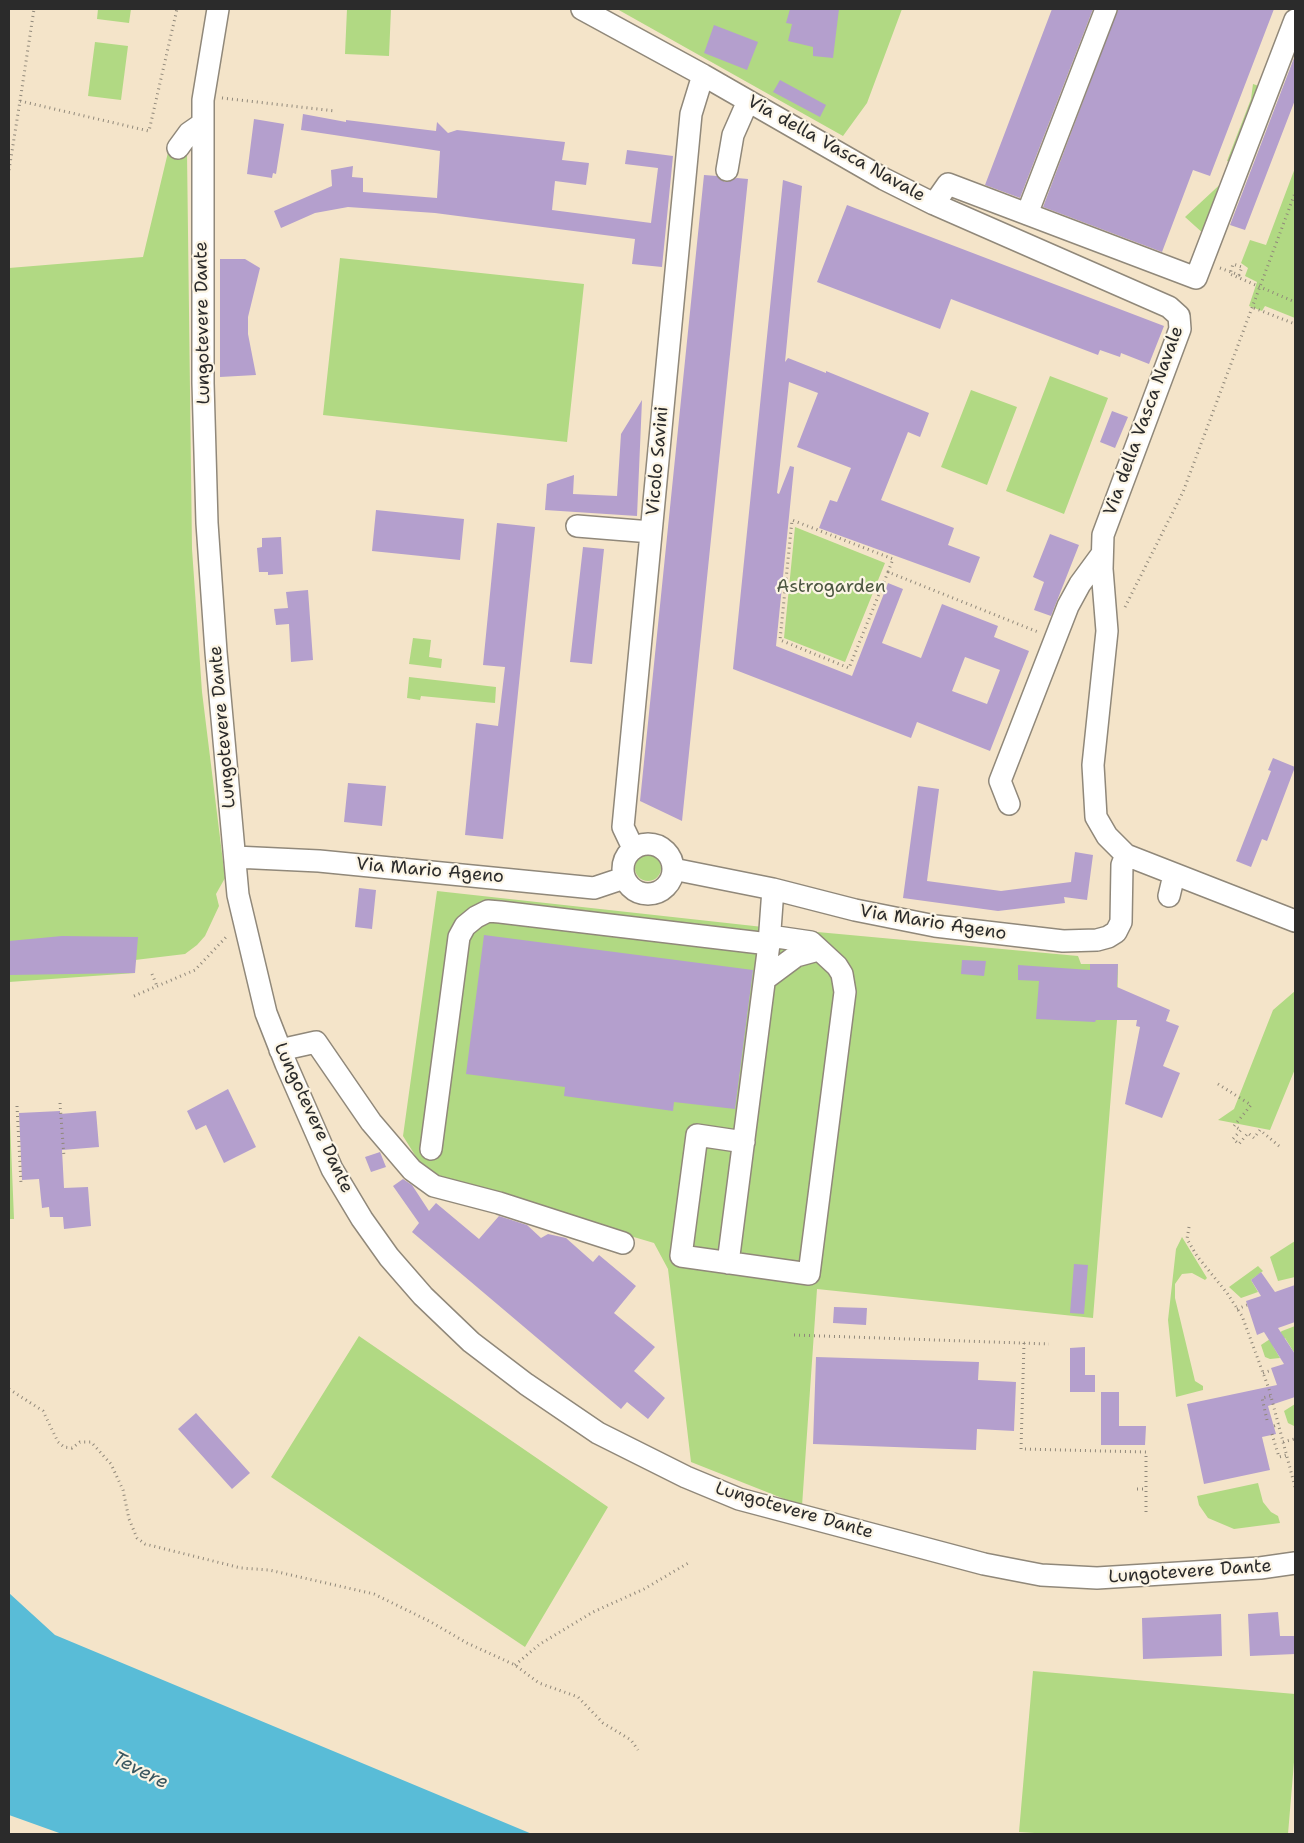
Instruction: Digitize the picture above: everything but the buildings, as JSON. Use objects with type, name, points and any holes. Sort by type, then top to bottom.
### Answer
[{"type":"street","name":"Lungotevere Dante","points":[[218,9],[205,80],[202,124],[207,523],[216,652],[238,895],[266,1012],[280,1050],[332,1169],[362,1219],[389,1257],[423,1296],[471,1342],[526,1384],[598,1433],[666,1468],[738,1499],[984,1564],[1041,1575],[1097,1578],[1224,1570],[1295,1563]]},
{"type":"street","name":"Via della Vasca Navale","points":[[582,9],[703,75],[884,179],[934,204],[1168,307],[1179,316],[1180,329],[1103,535],[1102,554],[1107,631],[1093,765],[1093,796],[1096,817],[1102,830],[1126,855],[1295,921]]},
{"type":"street","points":[[1027,214],[1106,9]]},
{"type":"street","points":[[934,204],[948,184],[1196,278],[1295,20]]},
{"type":"street","name":"Vicolo Savini","points":[[633,848],[623,827],[691,114],[703,75]]},
{"type":"street","points":[[727,170],[734,135],[748,101]]},
{"type":"street","points":[[178,148],[189,133],[202,124]]},
{"type":"street","points":[[577,526],[651,532]]},
{"type":"street","points":[[1009,804],[1000,781],[1068,606],[1080,584],[1102,554]]},
{"type":"street","points":[[648,843],[663,848],[668,854],[673,869],[667,885],[652,894],[635,891],[624,878],[624,861],[633,848],[648,843]]},
{"type":"street","name":"Via Mario Ageno","points":[[673,869],[773,889],[854,910],[935,926],[1063,941],[1097,940],[1108,938],[1116,932],[1121,922],[1122,865],[1126,855]]},
{"type":"street","name":"Via Mario Ageno","points":[[235,857],[319,861],[594,888],[624,878]]},
{"type":"street","points":[[1169,896],[1174,875]]},
{"type":"street","points":[[542,917],[546,883]]},
{"type":"street","points":[[728,1263],[770,940],[773,889]]},
{"type":"street","points":[[431,1149],[460,937],[465,926],[488,911],[770,940],[811,942],[832,961],[842,974],[844,992],[809,1274],[681,1256],[697,1135],[744,1142]]},
{"type":"street","points":[[765,979],[796,956],[818,950]]},
{"type":"street","points":[[280,1050],[316,1042],[371,1122],[412,1170],[434,1186],[499,1203],[623,1243]]},
{"type":"path","points":[[9,170],[34,9]]},
{"type":"path","points":[[20,101],[149,131],[177,9]]},
{"type":"path","points":[[224,99],[335,111]]},
{"type":"path","points":[[1146,564],[1183,492],[1254,308],[1295,193]]},
{"type":"path","points":[[1239,275],[1242,267],[1233,264],[1230,274],[1295,302]]},
{"type":"path","points":[[1254,308],[1295,324]]},
{"type":"path","points":[[792,520],[893,559],[888,572],[849,668],[780,640],[792,520]]},
{"type":"path","points":[[888,572],[1055,639]]},
{"type":"path","points":[[134,996],[195,970],[226,938]]},
{"type":"path","points":[[152,974],[157,986]]},
{"type":"path","points":[[1218,1084],[1251,1106],[1234,1126],[1240,1130],[1233,1139],[1239,1144],[1248,1133],[1254,1138],[1260,1130],[1279,1146]]},
{"type":"path","points":[[60,1103],[64,1157]]},
{"type":"path","points":[[17,1106],[21,1184]]},
{"type":"path","points":[[1189,1227],[1186,1239],[1237,1309],[1263,1373],[1271,1396],[1295,1488]]},
{"type":"path","points":[[1237,1309],[1247,1305]]},
{"type":"path","points":[[794,1335],[1049,1344]]},
{"type":"path","points":[[1024,1343],[1020,1449],[1146,1452],[1146,1514]]},
{"type":"path","points":[[1263,1373],[1272,1370]]},
{"type":"path","points":[[9,1389],[43,1411],[58,1442],[64,1447],[72,1448],[80,1442],[90,1442],[111,1464],[123,1490],[128,1519],[137,1538],[145,1544],[242,1568],[269,1570],[367,1591],[429,1621],[467,1643],[515,1665],[538,1683],[578,1698],[603,1723],[630,1740],[638,1750]]},
{"type":"path","points":[[1267,1420],[1262,1398],[1271,1396]]},
{"type":"path","points":[[1274,1426],[1278,1424]]},
{"type":"path","points":[[1272,1434],[1279,1457],[1287,1455]]},
{"type":"path","points":[[1283,1442],[1294,1439]]},
{"type":"path","points":[[1137,1489],[1146,1489]]},
{"type":"path","points":[[515,1665],[540,1644],[593,1612],[644,1589],[690,1562]]},
{"type":"green space","points":[[98,9],[131,9],[129,23],[97,19]]},
{"type":"green space","points":[[347,9],[391,9],[389,56],[345,54]]},
{"type":"green space","points":[[617,9],[902,9],[867,103],[843,136]]},
{"type":"green space","points":[[95,42],[128,46],[121,100],[88,96]]},
{"type":"green space","points":[[1253,84],[1262,87],[1232,163],[1227,161],[1251,99]]},
{"type":"green space","points":[[170,144],[187,153],[192,549],[202,692],[225,878],[216,894],[219,906],[205,936],[185,954],[135,960],[135,973],[9,982],[9,268],[143,257]]},
{"type":"green space","points":[[1295,168],[1295,318],[1265,306],[1262,311],[1249,306],[1257,282],[1245,276],[1248,268],[1241,263],[1250,240],[1266,245]]},
{"type":"green space","points":[[1227,178],[1205,235],[1185,217]]},
{"type":"green space","points":[[340,258],[584,284],[567,442],[323,415]]},
{"type":"green space","points":[[1050,376],[1108,398],[1064,514],[1006,491]]},
{"type":"green space","points":[[971,390],[1017,407],[987,485],[941,467]]},
{"type":"green space","name":"Astrogarden","points":[[795,527],[885,563],[845,662],[784,638]]},
{"type":"green space","points":[[413,638],[431,640],[429,657],[442,659],[441,668],[409,664]]},
{"type":"green space","points":[[409,677],[496,687],[495,703],[421,696],[420,700],[407,698]]},
{"type":"green space","points":[[648,855],[657,859],[661,868],[657,877],[648,881],[639,877],[635,868],[639,859]]},
{"type":"green space","points":[[437,891],[763,927],[1078,956],[1081,964],[1118,964],[1117,1020],[1093,1318],[817,1289],[802,1506],[691,1462],[668,1269],[654,1243],[428,1176],[403,1136]]},
{"type":"green space","points":[[1295,991],[1295,1069],[1270,1130],[1218,1120],[1234,1109],[1273,1010]]},
{"type":"green space","points":[[9,1097],[14,1219],[9,1219]]},
{"type":"green space","points":[[1182,1237],[1207,1278],[1205,1280],[1192,1273],[1182,1274],[1175,1284],[1175,1298],[1195,1381],[1203,1386],[1203,1390],[1176,1397],[1168,1320],[1176,1249]]},
{"type":"green space","points":[[1295,1241],[1295,1277],[1278,1281],[1270,1257]]},
{"type":"green space","points":[[1258,1266],[1263,1271],[1251,1280],[1258,1292],[1241,1298],[1229,1287]]},
{"type":"green space","points":[[1295,1326],[1295,1354],[1285,1338],[1273,1346],[1280,1358],[1270,1359],[1265,1357],[1261,1345],[1282,1331]]},
{"type":"green space","points":[[359,1336],[608,1507],[525,1647],[271,1477]]},
{"type":"green space","points":[[1295,1404],[1294,1426],[1288,1423],[1284,1411]]},
{"type":"green space","points":[[1258,1483],[1263,1502],[1271,1512],[1278,1516],[1280,1523],[1234,1529],[1208,1518],[1199,1505],[1197,1496]]},
{"type":"green space","points":[[1033,1671],[1295,1694],[1295,1750],[1288,1834],[1050,1834],[1019,1832]]},
{"type":"water","name":"Tevere","points":[[9,1593],[55,1635],[532,1834],[62,1834],[9,1815]]}]
